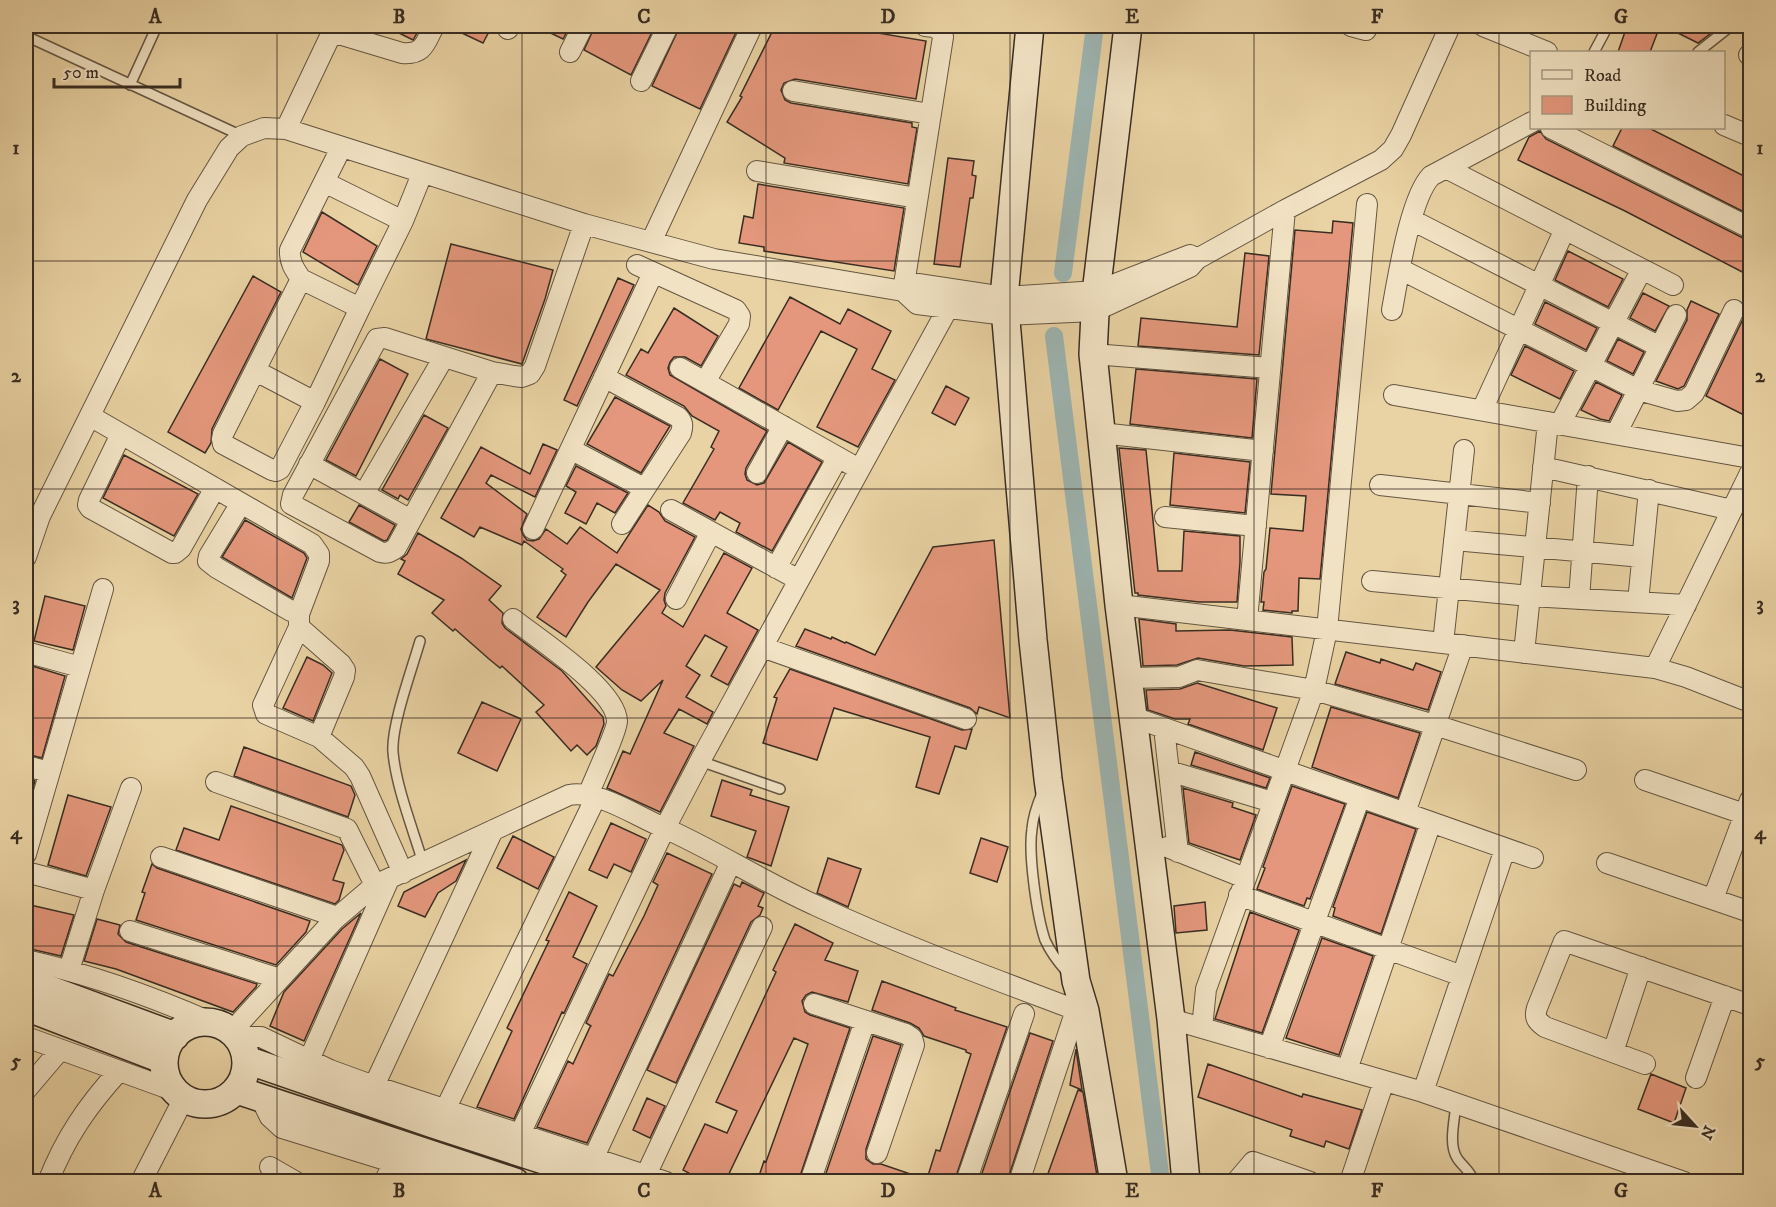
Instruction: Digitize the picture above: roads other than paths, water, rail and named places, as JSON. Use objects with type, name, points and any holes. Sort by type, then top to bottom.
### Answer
[{"type":"main road","points":[[1030,26],[1005,306],[1047,779],[1080,1011],[1114,1182]]},
{"type":"main road","points":[[1128,26],[1096,301],[1093,354],[1119,605],[1171,1019],[1186,1182]]},
{"type":"main road","points":[[26,981],[175,1035]]},
{"type":"main road","points":[[26,1007],[164,1060]]},
{"type":"main road","points":[[515,1182],[249,1095],[206,1104],[195,1103],[179,1095],[169,1082],[164,1060],[168,1047],[175,1035],[185,1027],[198,1023],[433,1124],[611,1182]]},
{"type":"main road","points":[[231,1038],[246,1071],[249,1095]]},
{"type":"street","points":[[286,129],[334,29],[402,53],[414,54],[423,48],[434,26]]},
{"type":"street","points":[[570,52],[583,26]]},
{"type":"street","points":[[641,81],[668,26]]},
{"type":"street","points":[[651,242],[752,26]]},
{"type":"street","points":[[903,291],[943,37],[939,29],[925,26]]},
{"type":"street","points":[[1351,26],[1366,30],[1367,26]]},
{"type":"street","points":[[26,557],[36,515],[90,416],[197,200],[229,148],[242,136],[264,128],[286,129],[584,224],[691,254],[714,260],[903,291],[917,304],[948,308],[1096,301],[1190,255],[1197,259],[1381,160],[1393,148],[1401,135],[1450,26]]},
{"type":"street","points":[[1482,26],[1545,51]]},
{"type":"street","points":[[793,91],[930,114]]},
{"type":"street","points":[[1392,310],[1412,220],[1424,184],[1431,176],[1530,123]]},
{"type":"street","points":[[1725,125],[1750,136]]},
{"type":"street","points":[[1553,129],[1750,228]]},
{"type":"street","points":[[341,148],[290,250],[289,257],[301,279],[360,308]]},
{"type":"street","points":[[1446,168],[1673,285]]},
{"type":"street","points":[[757,171],[917,198]]},
{"type":"street","points":[[301,279],[223,434],[222,441],[226,446],[276,471],[283,465],[404,221],[422,174]]},
{"type":"street","points":[[324,182],[404,221]]},
{"type":"street","points":[[1202,1028],[1206,989],[1283,770],[1314,690],[1327,630],[1367,204]]},
{"type":"street","points":[[1247,620],[1285,210]]},
{"type":"street","points":[[1412,220],[1659,347]]},
{"type":"street","points":[[492,372],[396,548],[384,553],[291,504],[293,495],[309,464],[377,339],[385,338],[492,372],[522,377],[530,374],[535,366],[584,224]]},
{"type":"street","points":[[1482,410],[1565,229]]},
{"type":"street","points":[[679,284],[691,254]]},
{"type":"street","points":[[533,529],[572,450],[604,377],[645,269],[736,310],[740,316],[740,324],[705,382]]},
{"type":"street","points":[[1400,269],[1638,390],[1677,401],[1686,400],[1694,393],[1734,310]]},
{"type":"street","points":[[1524,653],[1543,466],[1554,423],[1591,366],[1642,269]]},
{"type":"street","points":[[903,291],[918,284],[962,291],[1005,306]]},
{"type":"street","points":[[520,1134],[665,828],[700,761],[948,308],[962,291]]},
{"type":"street","points":[[1616,434],[1676,315]]},
{"type":"street","points":[[1093,354],[1270,368]]},
{"type":"street","points":[[364,494],[444,357]]},
{"type":"street","points":[[680,368],[859,469]]},
{"type":"street","points":[[256,371],[315,402]]},
{"type":"street","points":[[604,377],[682,421],[681,433],[622,524]]},
{"type":"street","points":[[1394,394],[1750,458]]},
{"type":"street","points":[[90,416],[317,549],[319,561],[299,621],[263,705],[264,710],[266,714],[319,737],[354,767],[360,776],[389,879],[309,1060]]},
{"type":"street","points":[[757,473],[783,426]]},
{"type":"street","points":[[1101,433],[1263,451]]},
{"type":"street","points":[[122,434],[89,500],[90,508],[175,553],[181,548],[215,488]]},
{"type":"street","points":[[572,450],[644,488]]},
{"type":"street","points":[[1405,813],[1435,725],[1453,644],[1449,587],[1464,450]]},
{"type":"street","points":[[776,567],[837,457]]},
{"type":"street","points":[[309,464],[411,520]]},
{"type":"street","points":[[1543,466],[1732,510]]},
{"type":"street","points":[[1580,599],[1588,476]]},
{"type":"street","points":[[1656,668],[1732,510],[1749,481]]},
{"type":"street","points":[[1380,485],[1540,503]]},
{"type":"street","points":[[1638,602],[1649,490]]},
{"type":"street","points":[[241,503],[208,561],[281,606],[299,621],[345,670],[319,737]]},
{"type":"street","points":[[671,510],[799,580]]},
{"type":"street","points":[[1165,517],[1256,525]]},
{"type":"street","points":[[676,599],[711,532]]},
{"type":"street","points":[[1455,540],[1642,557]]},
{"type":"street","points":[[1372,580],[1530,596],[1686,605]]},
{"type":"street","points":[[26,854],[103,589]]},
{"type":"street","points":[[1119,605],[1656,668],[1686,676],[1750,702]]},
{"type":"street","points":[[445,1110],[592,796],[617,724],[615,709],[588,677],[513,619]]},
{"type":"street","points":[[762,647],[966,719]]},
{"type":"street","points":[[26,652],[80,667]]},
{"type":"street","points":[[1128,678],[1179,676],[1197,670],[1314,690],[1435,725],[1576,770]]},
{"type":"street","points":[[1133,717],[1533,858]]},
{"type":"street","points":[[1164,728],[1178,852]]},
{"type":"street","points":[[26,766],[49,772]]},
{"type":"street","points":[[1169,771],[1272,802]]},
{"type":"street","points":[[1645,780],[1749,810],[1713,899]]},
{"type":"street","points":[[216,782],[347,829],[389,879]]},
{"type":"street","points":[[69,970],[94,890],[131,788]]},
{"type":"street","points":[[231,1038],[279,979],[338,917],[389,879],[569,795],[581,793],[665,828],[826,910],[909,946],[1080,1011],[1073,1024],[1019,1182]]},
{"type":"street","points":[[1269,1048],[1360,797]]},
{"type":"street","points":[[1347,1070],[1431,822]]},
{"type":"street","points":[[374,1086],[493,830]]},
{"type":"street","points":[[1149,840],[1178,852],[1313,923],[1462,976]]},
{"type":"street","points":[[1423,1092],[1505,849]]},
{"type":"street","points":[[160,857],[338,917]]},
{"type":"street","points":[[593,1159],[731,862]]},
{"type":"street","points":[[1607,863],[1750,912]]},
{"type":"street","points":[[26,872],[94,890]]},
{"type":"street","points":[[646,1175],[762,927]]},
{"type":"street","points":[[130,931],[279,979]]},
{"type":"street","points":[[1645,1064],[1545,1027],[1537,1021],[1535,1015],[1537,1008],[1564,940],[1750,1005]]},
{"type":"street","points":[[26,960],[69,970],[181,1009],[231,1038],[261,1037],[309,1060],[374,1086],[666,1182]]},
{"type":"street","points":[[1613,1052],[1641,967]]},
{"type":"street","points":[[1696,1078],[1725,996]]},
{"type":"street","points":[[814,1004],[906,1034],[912,1038],[914,1045],[877,1153]]},
{"type":"street","points":[[966,1182],[1024,1014]]},
{"type":"street","points":[[1171,1019],[1423,1092],[1684,1182]]},
{"type":"street","points":[[810,1182],[865,1021]]},
{"type":"street","points":[[26,1037],[179,1095],[143,1181]]},
{"type":"street","points":[[26,1090],[60,1050]]},
{"type":"street","points":[[48,1182],[70,1134],[83,1113],[119,1071]]},
{"type":"street","points":[[1350,1182],[1384,1081]]},
{"type":"street","points":[[249,1095],[282,1128],[457,1182]]},
{"type":"street","points":[[384,1182],[394,1161]]},
{"type":"street","points":[[1236,1182],[1253,1162],[1310,1182]]},
{"type":"street","points":[[270,1167],[296,1182]]},
{"type":"lane","points":[[130,86],[157,26]]},
{"type":"lane","points":[[1595,51],[1608,26]]},
{"type":"lane","points":[[1699,51],[1731,26]]},
{"type":"lane","points":[[26,36],[242,136]]},
{"type":"lane","points":[[420,641],[393,735],[393,751],[396,772],[423,863]]},
{"type":"lane","points":[[700,761],[780,789]]},
{"type":"lane","points":[[1456,1103],[1453,1146],[1455,1156],[1472,1176],[1474,1182]]},
{"type":"waterway","points":[[1063,273],[1095,26]]},
{"type":"waterway","points":[[1054,336],[1161,1182]]}]
